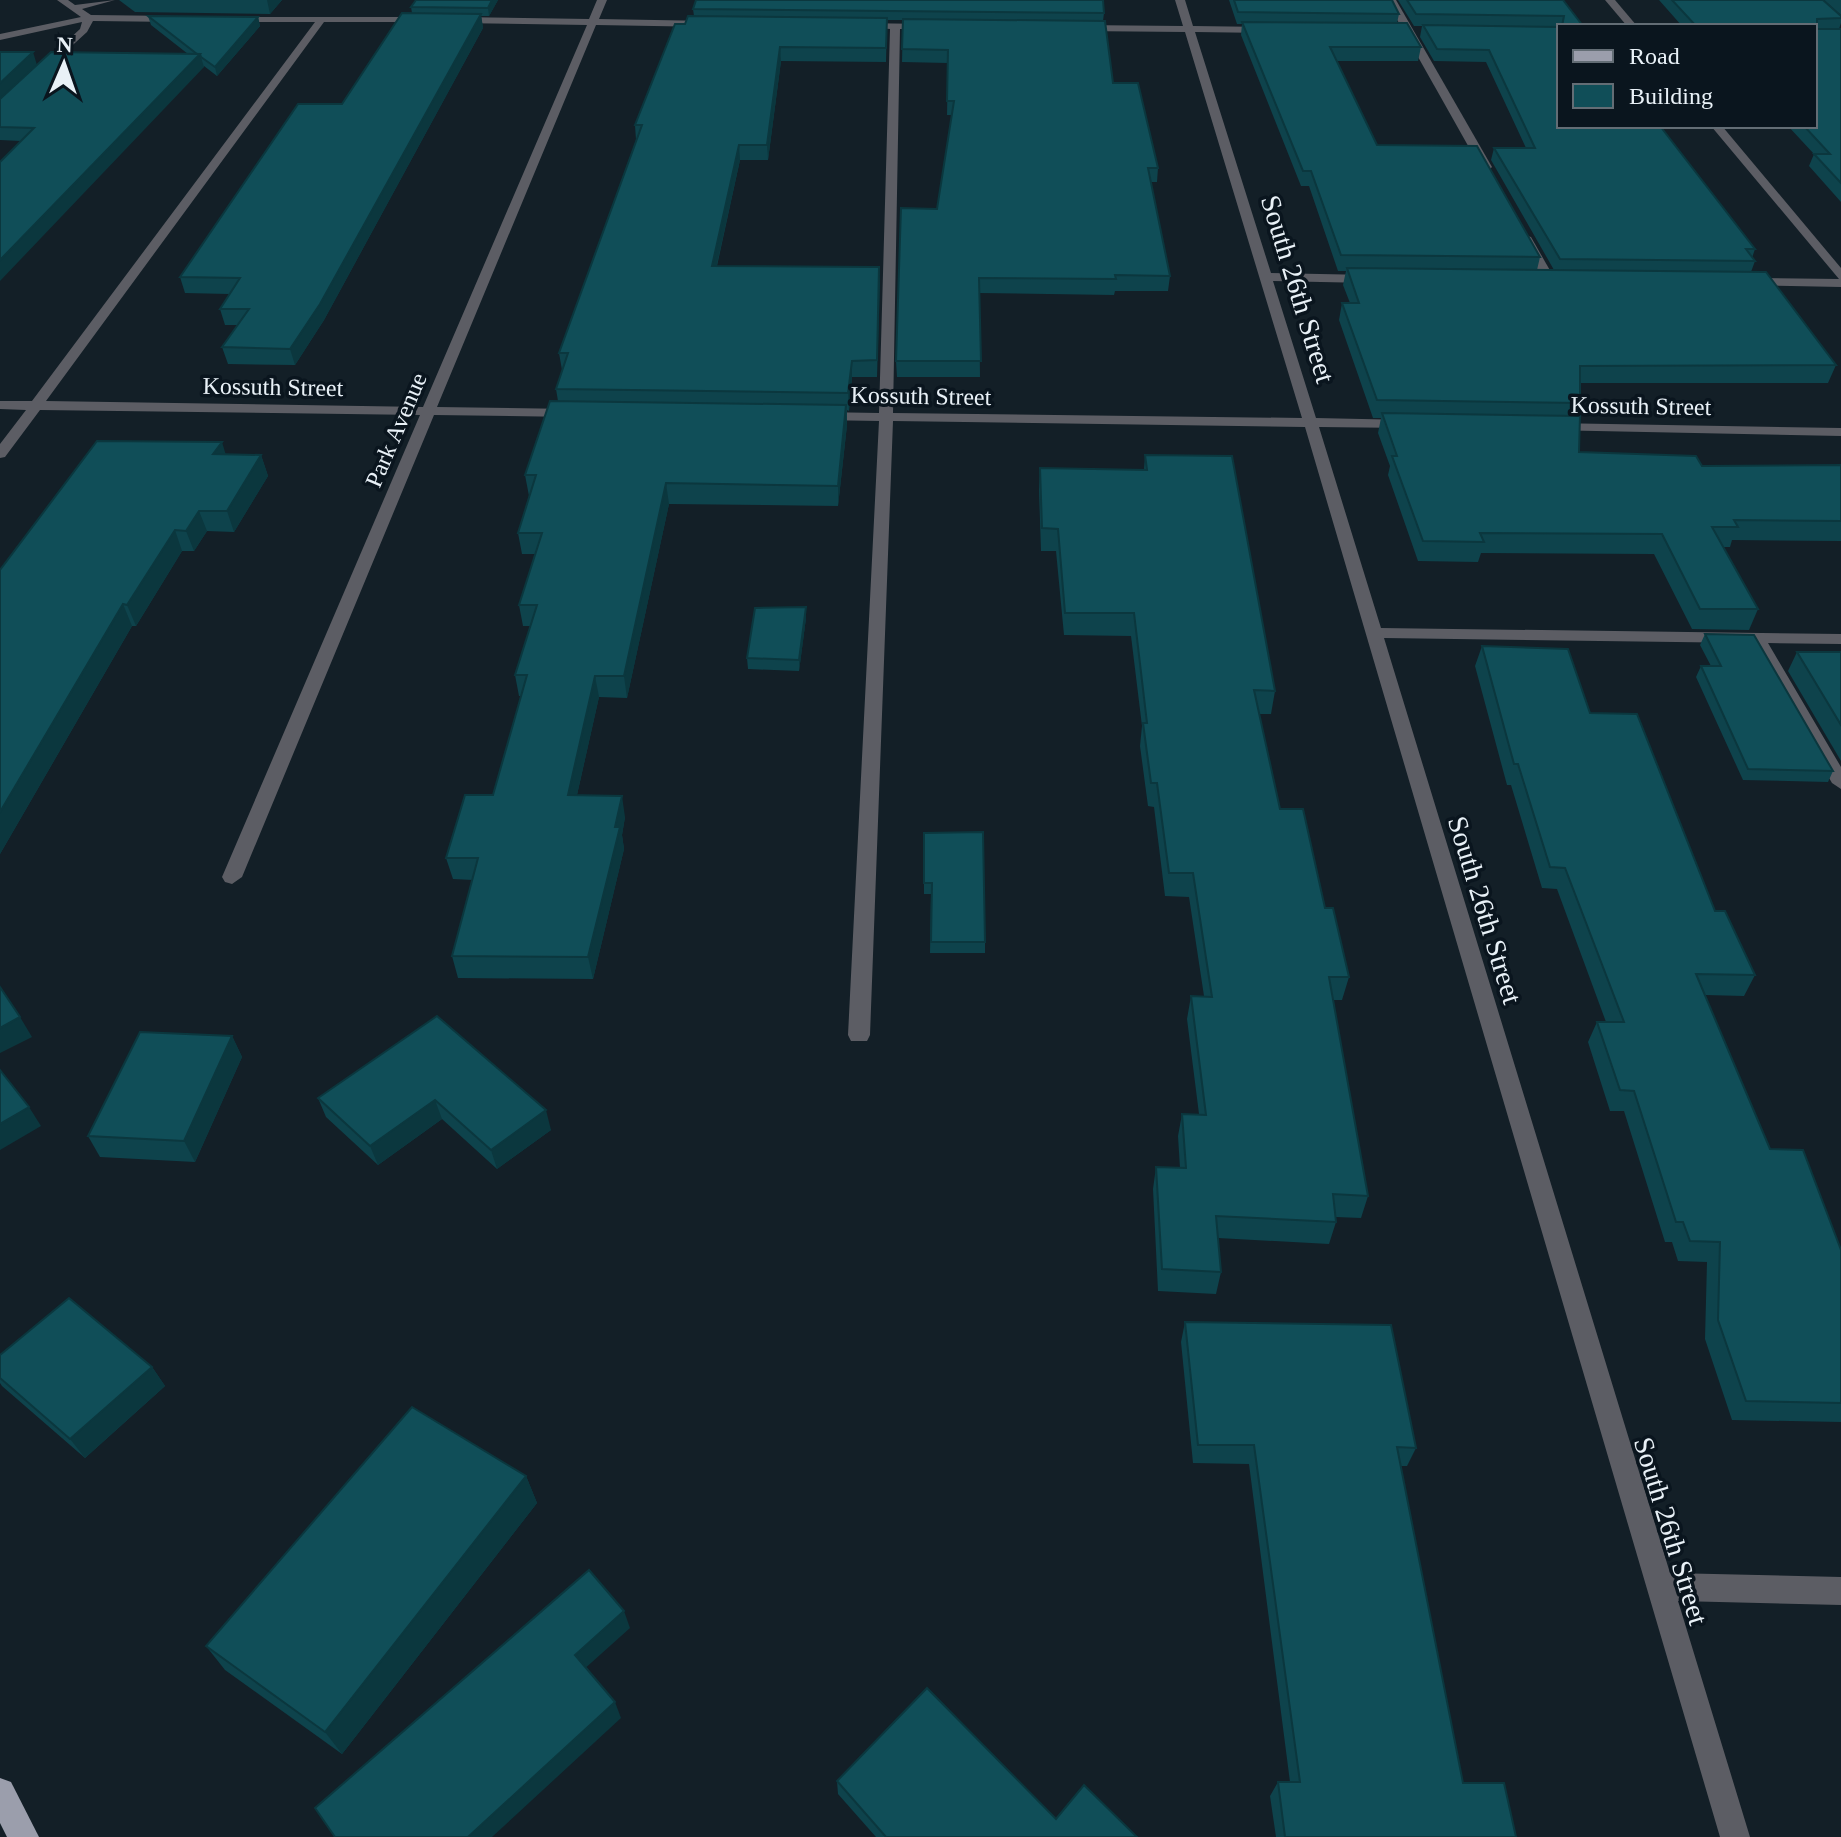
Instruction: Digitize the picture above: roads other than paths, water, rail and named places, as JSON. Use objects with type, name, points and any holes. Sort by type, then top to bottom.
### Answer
[{"type":"main road","points":[[0,1793],[24,1837]]},
{"type":"street","points":[[62,0],[89,18]]},
{"type":"street","points":[[73,8],[110,0]]},
{"type":"street","name":"Park Avenue","points":[[232,877],[602,0]]},
{"type":"street","name":"South 26th Street","points":[[1180,0],[1735,1837]]},
{"type":"street","points":[[1391,0],[1495,184]]},
{"type":"street","points":[[1610,0],[1630,24]]},
{"type":"street","points":[[31,81],[84,30],[89,18]]},
{"type":"street","points":[[0,37],[89,18],[185,19]]},
{"type":"street","points":[[216,19],[429,20]]},
{"type":"street","points":[[0,454],[322,19]]},
{"type":"street","points":[[444,20],[728,24]]},
{"type":"street","points":[[850,26],[943,27]]},
{"type":"street","points":[[859,1035],[886,417],[895,27]]},
{"type":"street","points":[[1071,28],[1281,30]]},
{"type":"street","points":[[1393,31],[1423,31]]},
{"type":"street","points":[[1718,128],[1841,276]]},
{"type":"street","points":[[1519,226],[1550,281]]},
{"type":"street","points":[[1265,277],[1380,279]]},
{"type":"street","points":[[1535,281],[1566,281]]},
{"type":"street","points":[[1738,282],[1841,283]]},
{"type":"street","name":"Kossuth Street","points":[[0,405],[586,413]]},
{"type":"street","name":"Kossuth Street","points":[[807,416],[1427,425]]},
{"type":"street","name":"Kossuth Street","points":[[1538,427],[1841,432]]},
{"type":"street","points":[[1372,633],[1841,639]]},
{"type":"street","points":[[1757,638],[1841,783]]},
{"type":"street","points":[[1659,1587],[1841,1591]]}]
